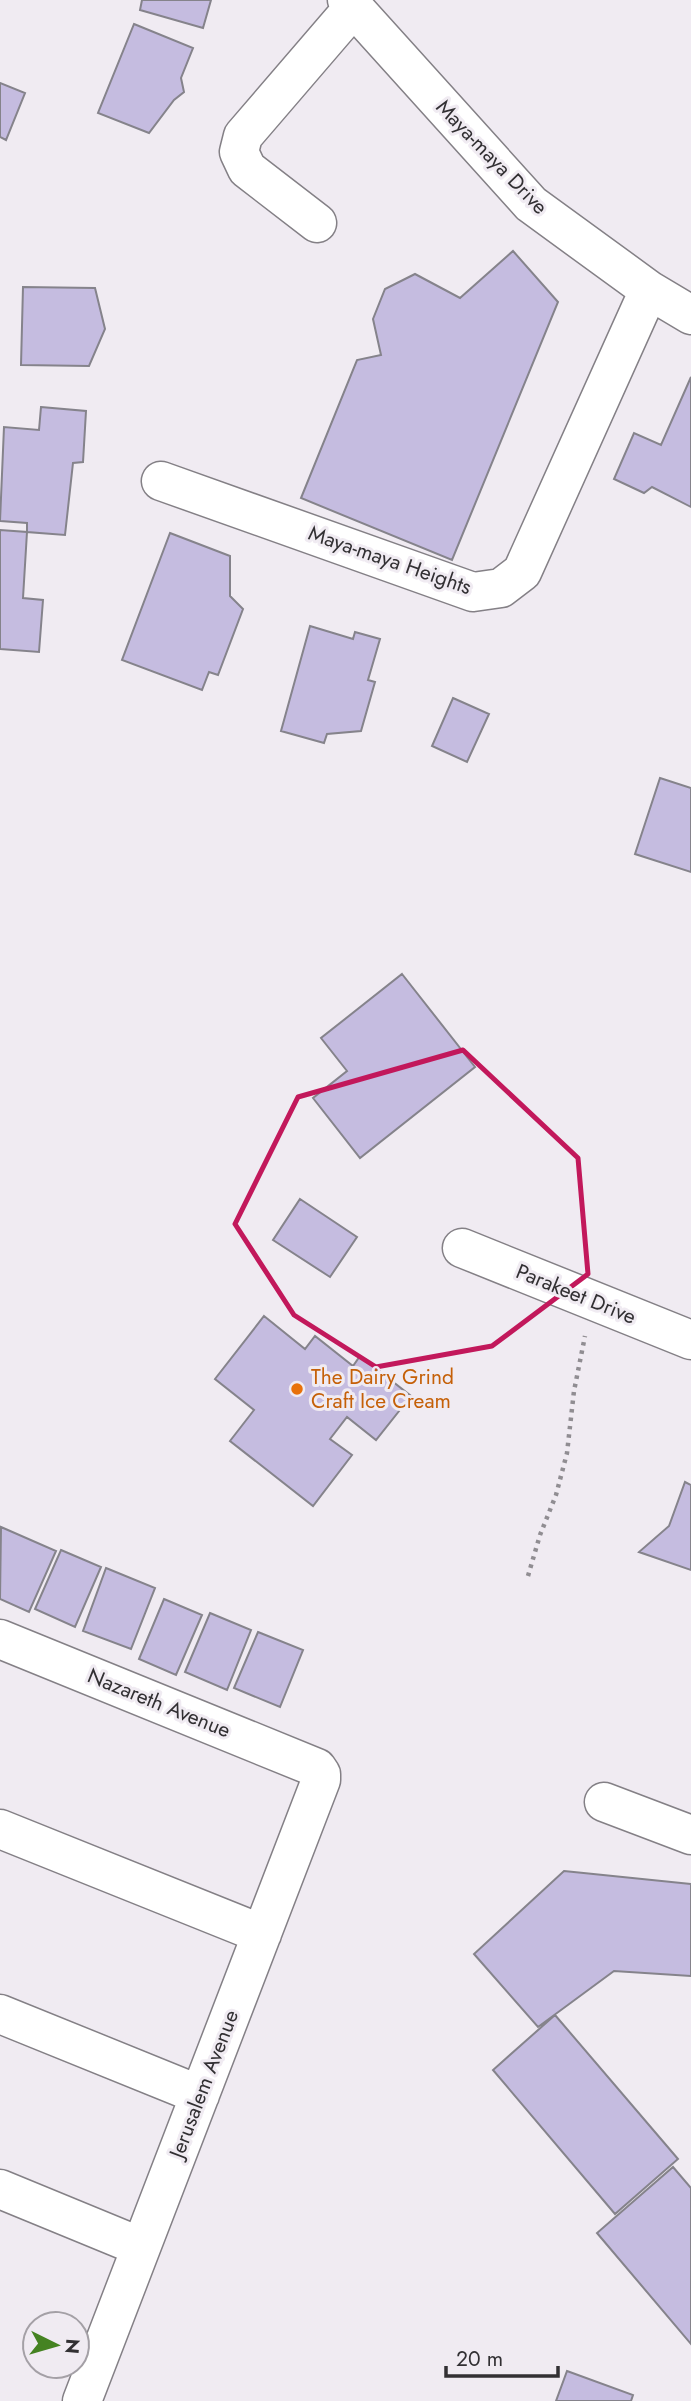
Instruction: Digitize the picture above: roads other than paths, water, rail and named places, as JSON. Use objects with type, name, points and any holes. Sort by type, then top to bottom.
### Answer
[{"type":"street","points":[[317,223],[247,169],[239,152],[243,136],[350,4]]},
{"type":"street","name":"Maya-maya Drive","points":[[350,4],[531,204],[649,290],[691,315]]},
{"type":"street","name":"Maya-maya Heights","points":[[161,481],[474,592],[501,588],[522,572],[649,290]]},
{"type":"street","name":"Parakeet Drive","points":[[462,1248],[691,1339]]},
{"type":"street","name":"Nazareth Avenue","points":[[0,1639],[317,1768]]},
{"type":"street","name":"Jerusalem Avenue","points":[[82,2401],[321,1780],[317,1768]]},
{"type":"street","points":[[604,1802],[691,1835]]},
{"type":"street","points":[[0,1829],[261,1934]]},
{"type":"street","points":[[0,2014],[200,2095]]},
{"type":"street","points":[[0,2189],[141,2247]]},
{"type":"place","name":"The Dairy Grind Craft Ice Cream","points":[[297,1389]]}]
